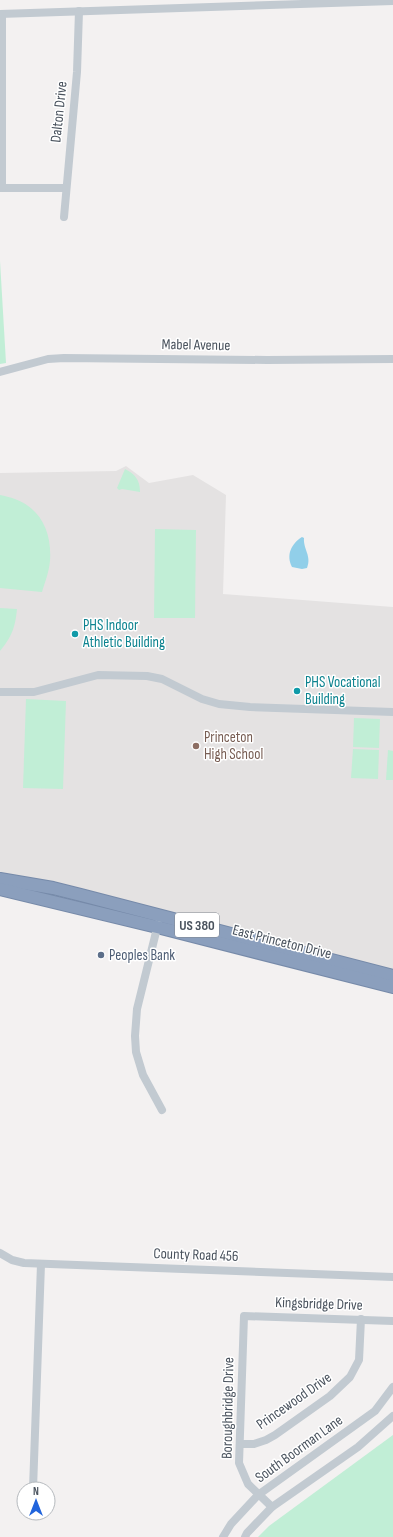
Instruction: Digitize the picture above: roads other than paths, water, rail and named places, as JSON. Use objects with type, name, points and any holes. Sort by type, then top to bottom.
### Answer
[{"type":"highway","name":"East Princeton Drive","points":[[0,879],[54,888],[158,921],[393,988]]},
{"type":"highway","points":[[51,901],[54,888]]},
{"type":"highway","name":"East Princeton Drive","points":[[0,889],[51,901],[158,921],[393,976]]},
{"type":"street","points":[[66,188],[1,188],[1,14],[79,10],[393,2]]},
{"type":"street","name":"Dalton Drive","points":[[64,217],[77,72],[79,10]]},
{"type":"street","name":"Mabel Avenue","points":[[0,372],[48,359],[64,358],[275,360],[393,359]]},
{"type":"street","points":[[0,692],[34,692],[98,675],[141,675],[162,679],[202,699],[219,704],[250,707],[393,712]]},
{"type":"street","points":[[158,921],[137,1009],[135,1036],[136,1052],[143,1076],[162,1110]]},
{"type":"street","name":"County Road 456","points":[[0,1254],[12,1260],[41,1264],[393,1277]]},
{"type":"street","points":[[33,1481],[41,1264]]},
{"type":"street","name":"Kingsbridge Drive","points":[[244,1316],[393,1321]]},
{"type":"street","name":"Boroughbridge Drive","points":[[244,1316],[239,1463],[248,1484],[272,1508]]},
{"type":"street","name":"Princewood Drive","points":[[240,1444],[254,1444],[275,1435],[330,1396],[350,1377],[359,1360],[361,1320]]},
{"type":"street","name":"South Boorman Lane","points":[[224,1537],[231,1524],[258,1495],[374,1412],[393,1386]]},
{"type":"street","points":[[374,1412],[384,1423]]},
{"type":"street","points":[[245,1537],[247,1533],[272,1508],[358,1447],[393,1416]]},
{"type":"water","points":[[302,537],[304,538],[308,556],[308,564],[307,568],[302,569],[292,567],[289,558],[292,546]]},
{"type":"place","name":"PHS Indoor Athletic Building","points":[[75,634]]},
{"type":"place","name":"PHS Vocational Building","points":[[297,691]]},
{"type":"place","name":"Princeton High School","points":[[196,746]]},
{"type":"place","name":"Peoples Bank","points":[[101,955]]}]
